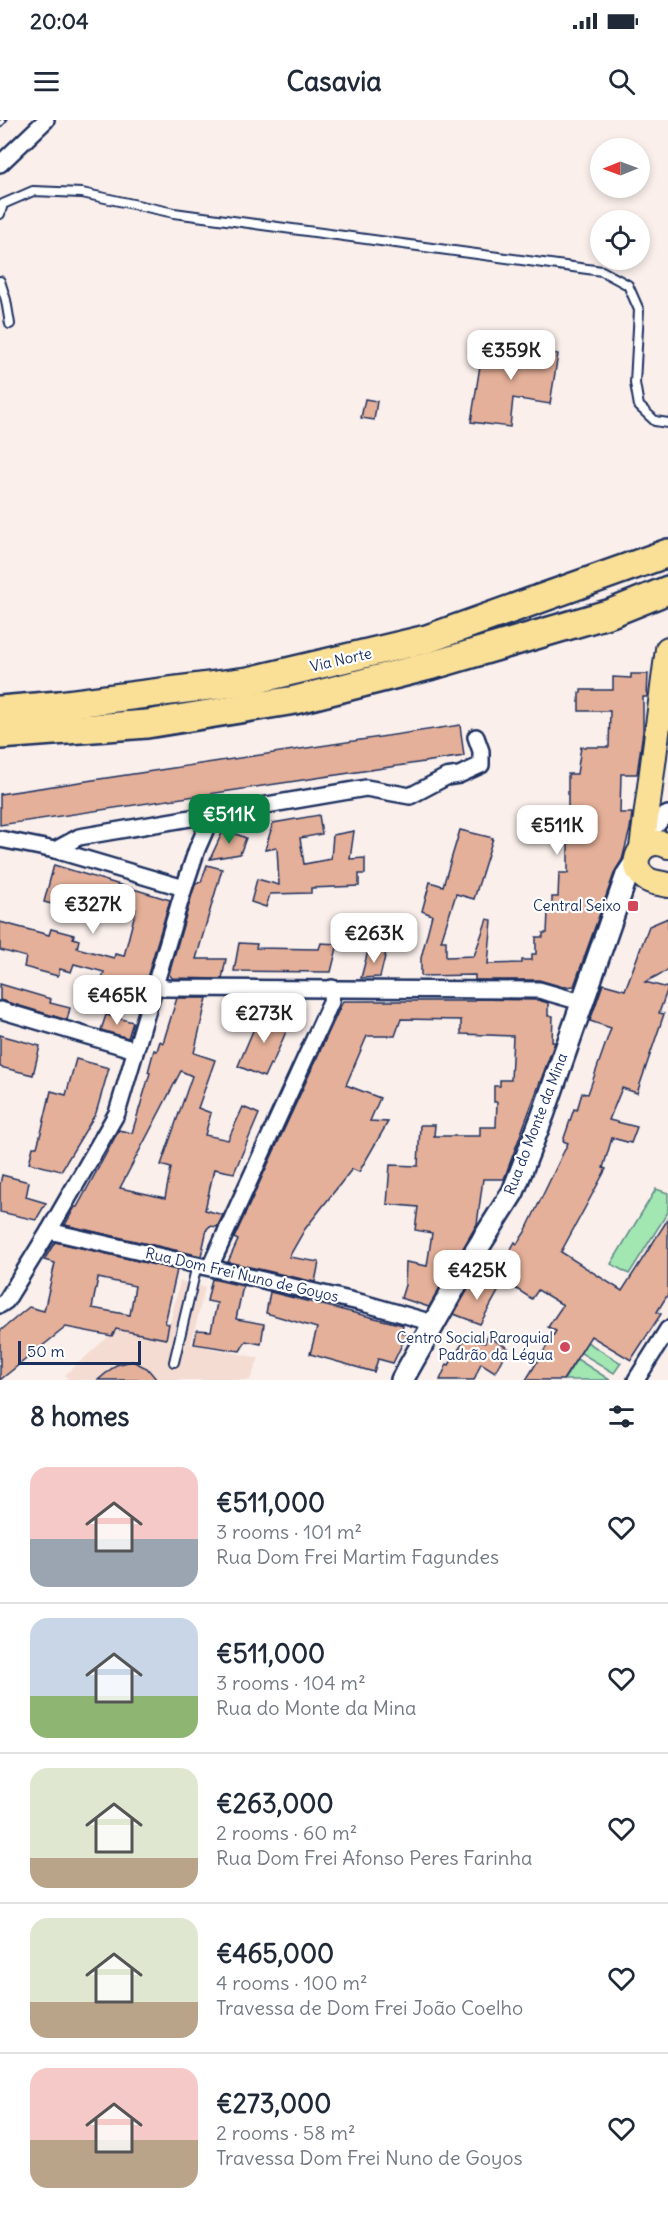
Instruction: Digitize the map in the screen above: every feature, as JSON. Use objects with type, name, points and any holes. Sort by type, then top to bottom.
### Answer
[{"type":"highway","name":"Via Norte","points":[[0,710],[59,705],[260,679],[427,639],[668,553]]},
{"type":"highway","name":"Via Norte","points":[[0,735],[147,724],[295,700],[437,664],[611,613],[657,595]]},
{"type":"main road","points":[[661,882],[639,873],[654,835],[668,649]]},
{"type":"main road","name":"Rua do Monte da Mina","points":[[402,1380],[464,1270],[513,1192],[543,1115],[630,867],[654,835]]},
{"type":"main road","points":[[624,886],[661,882]]},
{"type":"street","points":[[0,164],[46,120]]},
{"type":"street","points":[[55,850],[79,837],[366,788],[410,796],[447,777],[459,775],[481,765],[481,751],[476,737]]},
{"type":"street","points":[[0,1305],[6,1300],[50,1232],[117,1113],[184,888],[197,849],[212,815]]},
{"type":"street","points":[[0,839],[55,850],[184,888]]},
{"type":"street","points":[[155,985],[166,988],[539,990],[581,1002]]},
{"type":"street","points":[[204,1266],[331,1002],[332,988]]},
{"type":"street","points":[[0,1010],[135,1050]]},
{"type":"street","name":"Rua Dom Frei Nuno de Goyos","points":[[50,1232],[363,1303],[433,1323]]},
{"type":"street","points":[[636,1380],[668,1329]]},
{"type":"lane","points":[[0,214],[3,204],[33,191],[82,193],[174,213],[602,271],[628,285],[639,310],[635,383],[639,406],[655,421],[668,423]]},
{"type":"lane","points":[[0,281],[10,324]]},
{"type":"lane","points":[[174,1362],[204,1266]]},
{"type":"shaded area","points":[[180,1281],[205,1287],[191,1344],[259,1358],[250,1380],[69,1380],[65,1375],[117,1329],[166,1339]]},
{"type":"green space","points":[[656,1189],[668,1193],[668,1212],[629,1274],[611,1264]]},
{"type":"green space","points":[[587,1342],[621,1363],[614,1373],[581,1353]]},
{"type":"green space","points":[[577,1359],[610,1380],[564,1380]]},
{"type":"building","points":[[484,341],[558,354],[550,404],[513,398],[510,427],[471,422]]},
{"type":"building","points":[[365,399],[377,401],[374,420],[361,418]]},
{"type":"building","points":[[631,674],[648,674],[647,697],[643,697],[643,731],[637,774],[621,774],[620,813],[632,813],[630,829],[622,860],[615,871],[574,986],[563,987],[539,980],[475,980],[475,975],[421,976],[421,958],[432,915],[422,911],[430,882],[443,886],[460,830],[493,838],[474,899],[456,894],[441,941],[446,941],[446,957],[474,956],[487,919],[492,920],[488,964],[522,963],[522,960],[532,960],[532,954],[536,954],[536,937],[543,937],[543,933],[547,933],[548,912],[552,912],[552,897],[558,897],[559,873],[568,873],[568,774],[577,774],[581,747],[609,747],[610,711],[579,711],[579,693],[581,690],[613,690],[613,677],[631,678]]},
{"type":"building","points":[[460,725],[464,756],[0,825],[0,794]]},
{"type":"building","points":[[319,815],[322,834],[300,838],[304,864],[331,859],[333,835],[354,831],[350,859],[365,858],[365,874],[359,874],[359,886],[311,888],[311,893],[270,894],[266,907],[251,902],[257,879],[279,885],[277,848],[265,850],[273,823]]},
{"type":"building","points":[[224,829],[246,838],[240,854],[210,859]]},
{"type":"building","points":[[54,865],[170,900],[141,998],[100,987],[104,972],[74,964],[71,972],[60,969],[58,976],[24,967],[26,957],[0,950],[0,922],[49,935],[51,929],[74,935],[73,938],[79,940],[77,948],[114,958],[115,954],[124,956],[136,909],[63,891],[59,906],[44,902]]},
{"type":"building","points":[[207,865],[222,869],[196,959],[226,959],[222,979],[172,978],[169,974],[193,891],[196,883],[201,882]]},
{"type":"building","points":[[668,918],[668,970],[645,982],[668,988],[659,1013],[664,1014],[637,1093],[622,1088],[609,1120],[637,1127],[631,1143],[612,1138],[603,1168],[606,1169],[561,1252],[622,1291],[668,1219],[668,1294],[657,1312],[661,1314],[631,1360],[591,1336],[563,1380],[526,1380],[556,1331],[548,1327],[563,1305],[538,1290],[532,1299],[498,1277],[515,1242],[517,1244],[525,1232],[568,1143],[563,1141],[574,1109],[577,1110],[582,1093],[588,1094],[611,1028],[590,1021],[603,984],[625,990],[649,926]]},
{"type":"building","points":[[239,943],[257,944],[256,948],[319,949],[321,943],[338,944],[331,972],[234,971]]},
{"type":"building","points":[[369,947],[386,952],[380,977],[361,978]]},
{"type":"building","points":[[0,984],[51,999],[50,1003],[70,1008],[67,1020],[0,1000]]},
{"type":"building","points":[[177,998],[207,998],[194,1053],[215,1060],[198,1108],[211,1113],[205,1135],[228,1140],[243,1107],[259,1114],[234,1173],[214,1169],[205,1210],[223,1215],[217,1227],[210,1226],[207,1229],[201,1256],[65,1225],[119,1130],[132,1133],[150,1073],[148,1072],[154,1050],[157,1051],[160,1041],[163,1043]],"holes":[[[181,1071],[192,1076],[161,1165],[171,1168],[165,1198],[120,1188]]]},
{"type":"building","points":[[475,999],[538,1000],[548,1003],[548,1016],[553,1016],[552,1042],[555,1042],[504,1179],[483,1179],[477,1224],[429,1307],[401,1298],[405,1285],[406,1262],[427,1266],[432,1233],[415,1230],[418,1207],[387,1204],[390,1165],[418,1166],[420,1125],[435,1125],[434,1136],[480,1136],[480,1127],[496,1127],[497,1102],[494,1102],[494,1086],[500,1086],[500,1080],[511,1080],[513,1036],[461,1034],[461,1020],[401,1019],[395,1036],[367,1036],[346,1085],[380,1098],[370,1121],[388,1122],[359,1172],[352,1169],[305,1229],[289,1257],[319,1262],[315,1282],[228,1262],[238,1240],[234,1238],[343,1001],[475,1001]]},
{"type":"building","points":[[267,1012],[290,1022],[272,1065],[270,1064],[264,1077],[238,1066],[258,1019],[263,1021]]},
{"type":"building","points":[[106,1015],[133,1022],[128,1038],[101,1030]]},
{"type":"building","points":[[0,1035],[40,1046],[33,1075],[0,1067]]},
{"type":"building","points":[[76,1059],[109,1068],[96,1113],[61,1171],[29,1163],[33,1147],[37,1147],[51,1091],[66,1095]]},
{"type":"building","points":[[2,1175],[29,1182],[26,1197],[46,1203],[36,1220],[0,1212]]},
{"type":"building","points":[[55,1242],[177,1270],[165,1323],[169,1324],[166,1339],[116,1329],[112,1336],[66,1327],[0,1380],[0,1331],[29,1307],[44,1311],[55,1263],[44,1260]],"holes":[[[98,1278],[135,1286],[130,1315],[92,1308]]]},
{"type":"building","points":[[475,1277],[500,1288],[480,1324],[454,1314]]},
{"type":"building","points":[[212,1279],[243,1286],[236,1319],[264,1324],[261,1344],[246,1341],[240,1351],[194,1344],[197,1330],[211,1331],[217,1303],[207,1301]]},
{"type":"building","points":[[270,1292],[403,1325],[401,1332],[407,1334],[393,1363],[378,1359],[374,1372],[310,1354],[317,1328],[266,1313]]},
{"type":"building","points":[[487,1336],[508,1348],[495,1372],[481,1363],[474,1380],[440,1380],[447,1364],[449,1365],[465,1339],[485,1343]]},
{"type":"building","points":[[132,1361],[147,1368],[157,1380],[98,1380],[116,1365]]},
{"type":"railway","points":[[0,124],[4,120]]},
{"type":"place","name":"Central Seixo","points":[[633,906]]},
{"type":"place","name":"Centro Social Paroquial Padrão da Légua","points":[[565,1347]]}]
